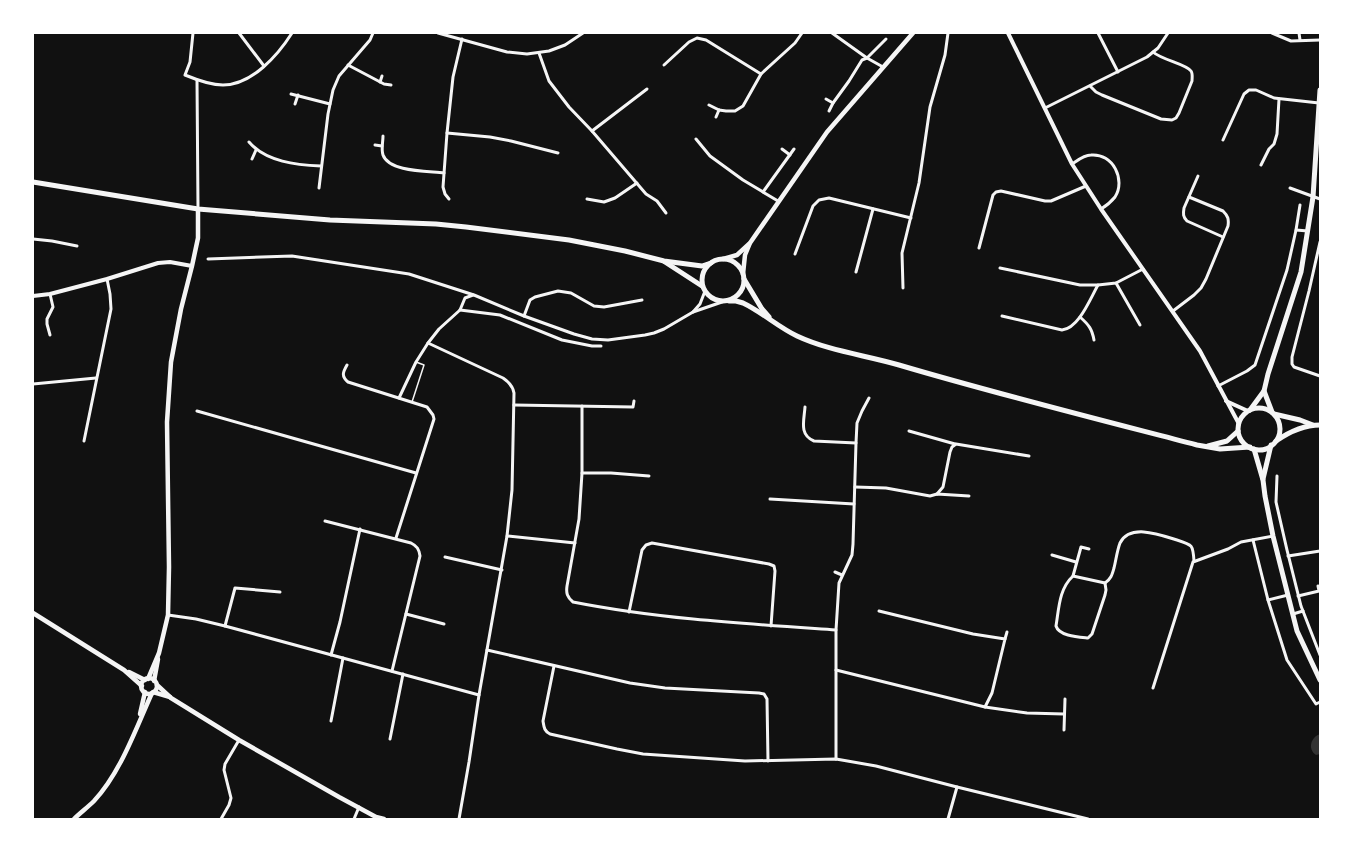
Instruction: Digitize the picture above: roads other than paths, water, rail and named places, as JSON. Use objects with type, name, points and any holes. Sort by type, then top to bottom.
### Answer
[{"type":"main road","points":[[33,182],[198,209],[330,220],[436,224],[569,240],[664,261],[702,266],[737,255],[750,243],[827,132],[913,33]]},
{"type":"main road","points":[[1320,90],[1314,198],[1304,259],[1264,391],[1241,419],[1238,431],[1242,440],[1252,448],[1263,480],[1273,536],[1297,631],[1320,680]]},
{"type":"main road","points":[[74,819],[94,801],[107,785],[116,770],[153,693],[156,690],[160,653],[168,615],[169,568],[166,422],[171,362],[198,238],[198,209]]},
{"type":"main road","points":[[728,301],[738,295],[742,290],[744,260],[750,243]]},
{"type":"main road","points":[[723,259],[734,262],[741,269],[762,309],[772,321]]},
{"type":"main road","points":[[664,261],[704,289],[712,299],[722,302],[736,301],[743,303],[797,336],[822,345],[888,362],[963,384],[1205,446],[1220,449],[1263,449],[1291,432],[1313,425],[1320,425]]},
{"type":"main road","points":[[704,289],[702,281],[704,271],[711,263]]},
{"type":"main road","points":[[1263,480],[1274,443],[1278,436],[1279,424],[1264,391]]},
{"type":"main road","points":[[1249,411],[1261,408],[1313,425]]},
{"type":"main road","points":[[1205,446],[1228,441],[1238,431]]},
{"type":"main road","points":[[33,613],[124,670],[142,686],[145,692],[139,722]]},
{"type":"main road","points":[[142,686],[160,653]]},
{"type":"main road","points":[[124,670],[156,683],[171,698],[239,740],[376,817],[384,819]]},
{"type":"main road","points":[[145,692],[171,698]]},
{"type":"street","points":[[193,33],[190,62],[185,75],[197,80],[224,85],[252,76],[276,56],[292,33]]},
{"type":"street","points":[[239,33],[264,66]]},
{"type":"street","points":[[319,188],[333,90],[339,76],[370,40],[373,33]]},
{"type":"street","points":[[438,33],[517,54],[539,53],[565,45],[583,33]]},
{"type":"street","points":[[709,105],[726,111],[735,111],[743,106],[761,74],[795,43],[802,33]]},
{"type":"street","points":[[832,33],[867,58],[883,67]]},
{"type":"street","points":[[903,288],[902,253],[919,183],[930,107],[945,55],[948,33]]},
{"type":"street","points":[[1008,33],[1072,164],[1101,209],[1200,351],[1225,401],[1239,424]]},
{"type":"street","points":[[1098,33],[1118,72]]},
{"type":"street","points":[[1045,108],[1147,57],[1162,43],[1168,33]]},
{"type":"street","points":[[1272,33],[1291,41],[1320,40]]},
{"type":"street","points":[[1299,33],[1300,40]]},
{"type":"street","points":[[664,65],[689,42],[697,38],[706,40],[761,74]]},
{"type":"street","points":[[449,198],[445,194],[443,187],[447,133],[453,77],[462,39]]},
{"type":"street","points":[[829,111],[862,60],[867,58],[886,39]]},
{"type":"street","points":[[1090,86],[1102,95],[1161,119],[1172,120],[1176,118],[1192,81],[1191,72],[1187,68],[1159,57],[1153,52]]},
{"type":"street","points":[[539,53],[549,81],[569,107],[592,131],[646,194],[657,201],[666,213]]},
{"type":"street","points":[[348,65],[380,82],[391,85]]},
{"type":"street","points":[[380,82],[382,76]]},
{"type":"street","points":[[197,80],[198,209]]},
{"type":"street","points":[[592,131],[647,89]]},
{"type":"street","points":[[1223,140],[1246,92],[1256,90],[1274,98],[1319,103]]},
{"type":"street","points":[[291,94],[330,104]]},
{"type":"street","points":[[295,104],[298,95]]},
{"type":"street","points":[[1261,165],[1269,149],[1274,144],[1277,134],[1279,99]]},
{"type":"street","points":[[826,100],[833,103]]},
{"type":"street","points":[[716,117],[720,110]]},
{"type":"street","points":[[447,133],[504,140],[558,153]]},
{"type":"street","points":[[384,136],[382,154],[387,162],[398,168],[444,173]]},
{"type":"street","points":[[696,139],[710,156],[743,180],[778,201]]},
{"type":"street","points":[[249,142],[256,150],[272,158],[306,165],[322,166]]},
{"type":"street","points":[[376,145],[382,146]]},
{"type":"street","points":[[763,192],[794,149]]},
{"type":"street","points":[[252,159],[256,150]]},
{"type":"street","points":[[782,150],[790,155]]},
{"type":"street","points":[[1072,164],[1084,156],[1095,155],[1107,159],[1116,169],[1119,181],[1118,190],[1111,202],[1101,209]]},
{"type":"street","points":[[1198,176],[1183,213],[1184,218],[1187,221],[1223,237]]},
{"type":"street","points":[[587,199],[604,202],[615,198],[637,183]]},
{"type":"street","points":[[978,248],[993,195],[996,192],[1001,191],[1051,201],[1086,186]]},
{"type":"street","points":[[1290,188],[1320,199]]},
{"type":"street","points":[[1173,311],[1201,288],[1228,226],[1229,220],[1223,211],[1189,197]]},
{"type":"street","points":[[795,254],[813,206],[819,200],[829,198],[911,218]]},
{"type":"street","points":[[1218,386],[1248,371],[1255,365],[1287,270],[1300,205]]},
{"type":"street","points":[[856,272],[873,209]]},
{"type":"street","points":[[1296,230],[1308,231]]},
{"type":"street","points":[[33,239],[77,246]]},
{"type":"street","points":[[1320,242],[1292,357],[1292,364],[1294,367],[1320,376]]},
{"type":"street","points":[[208,259],[292,256],[409,274],[474,295],[524,316],[592,339],[608,340],[645,336],[664,329],[693,312],[722,302]]},
{"type":"street","points":[[33,296],[50,294],[107,279],[158,263],[170,262],[192,266]]},
{"type":"street","points":[[1000,268],[1080,285],[1116,283],[1144,269]]},
{"type":"street","points":[[84,441],[111,309],[107,279]]},
{"type":"street","points":[[1116,283],[1140,325]]},
{"type":"street","points":[[1002,316],[1062,330],[1069,328],[1080,317],[1098,285]]},
{"type":"street","points":[[693,312],[700,304],[704,289]]},
{"type":"street","points":[[524,316],[530,300],[535,297],[558,291],[571,293],[594,306],[604,308],[642,300]]},
{"type":"street","points":[[50,294],[53,307],[47,319],[50,335]]},
{"type":"street","points":[[399,398],[416,362],[428,343],[439,329],[460,310],[466,298],[474,295]]},
{"type":"street","points":[[460,310],[500,316],[562,340],[592,346],[601,346]]},
{"type":"street","points":[[1080,317],[1089,325],[1092,330],[1094,340]]},
{"type":"street","points":[[428,343],[503,378],[510,382],[513,388],[512,482],[508,536],[479,695],[459,819]]},
{"type":"street","points":[[347,365],[343,372],[343,376],[348,382],[428,407],[434,415],[396,538]]},
{"type":"street","points":[[33,384],[96,378]]},
{"type":"street","points":[[836,759],[836,630],[839,584],[842,574],[848,566],[852,555],[857,423],[869,398]]},
{"type":"street","points":[[514,405],[633,407],[634,401]]},
{"type":"street","points":[[1225,401],[1249,411]]},
{"type":"street","points":[[582,406],[582,473],[579,519],[566,593],[568,598],[573,602],[629,612],[700,620],[836,630]]},
{"type":"street","points":[[805,407],[804,430],[805,435],[809,439],[814,442],[856,443]]},
{"type":"street","points":[[197,411],[416,473]]},
{"type":"street","points":[[909,431],[956,444],[1029,456]]},
{"type":"street","points":[[937,494],[943,488],[950,452],[952,447],[956,444]]},
{"type":"street","points":[[582,473],[611,473],[649,476]]},
{"type":"street","points":[[1277,476],[1276,502],[1288,556],[1298,596],[1320,656]]},
{"type":"street","points":[[855,487],[886,488],[930,496],[937,494],[969,496]]},
{"type":"street","points":[[770,499],[854,504]]},
{"type":"street","points":[[326,521],[396,538],[411,543],[417,548],[419,554],[392,671]]},
{"type":"street","points":[[331,655],[340,622],[360,529]]},
{"type":"street","points":[[1105,583],[1111,577],[1121,543],[1125,537],[1132,533],[1153,533],[1189,544],[1193,549],[1194,561],[1190,569],[1153,688]]},
{"type":"street","points":[[508,536],[575,543]]},
{"type":"street","points":[[1194,561],[1228,549],[1241,542],[1273,536]]},
{"type":"street","points":[[1253,540],[1268,600],[1286,660],[1316,704],[1320,702]]},
{"type":"street","points":[[629,612],[642,550],[646,545],[652,543],[774,566],[776,571],[771,626]]},
{"type":"street","points":[[1088,638],[1061,633],[1057,630],[1056,626],[1062,591],[1066,582],[1073,576],[1081,547],[1089,549]]},
{"type":"street","points":[[1288,556],[1320,552]]},
{"type":"street","points":[[1052,555],[1076,562]]},
{"type":"street","points":[[445,556],[502,570]]},
{"type":"street","points":[[835,572],[842,574]]},
{"type":"street","points":[[1073,576],[1105,583]]},
{"type":"street","points":[[1088,638],[1092,634],[1105,595],[1105,583]]},
{"type":"street","points":[[1298,596],[1319,592],[1318,586]]},
{"type":"street","points":[[225,626],[235,588],[280,592]]},
{"type":"street","points":[[1268,600],[1288,595]]},
{"type":"street","points":[[879,611],[973,634],[1005,638]]},
{"type":"street","points":[[1293,614],[1303,611]]},
{"type":"street","points":[[406,614],[444,624]]},
{"type":"street","points":[[168,615],[196,619],[225,626],[479,695]]},
{"type":"street","points":[[985,708],[992,693],[1007,632]]},
{"type":"street","points":[[1088,638],[1089,642]]},
{"type":"street","points":[[487,650],[630,683],[665,688],[764,694],[767,699],[768,761]]},
{"type":"street","points":[[331,721],[343,658]]},
{"type":"street","points":[[554,666],[543,720],[544,727],[550,734],[643,754],[746,761],[836,759],[876,766],[957,788],[1088,819]]},
{"type":"street","points":[[836,670],[985,708],[1027,713],[1064,714]]},
{"type":"street","points":[[390,739],[403,674]]},
{"type":"street","points":[[1064,730],[1065,699]]},
{"type":"street","points":[[221,819],[229,805],[231,798],[224,770],[225,764],[239,740]]},
{"type":"street","points":[[948,819],[957,788]]},
{"type":"street","points":[[354,819],[359,807]]},
{"type":"lane","points":[[412,402],[424,365],[416,362]]}]
